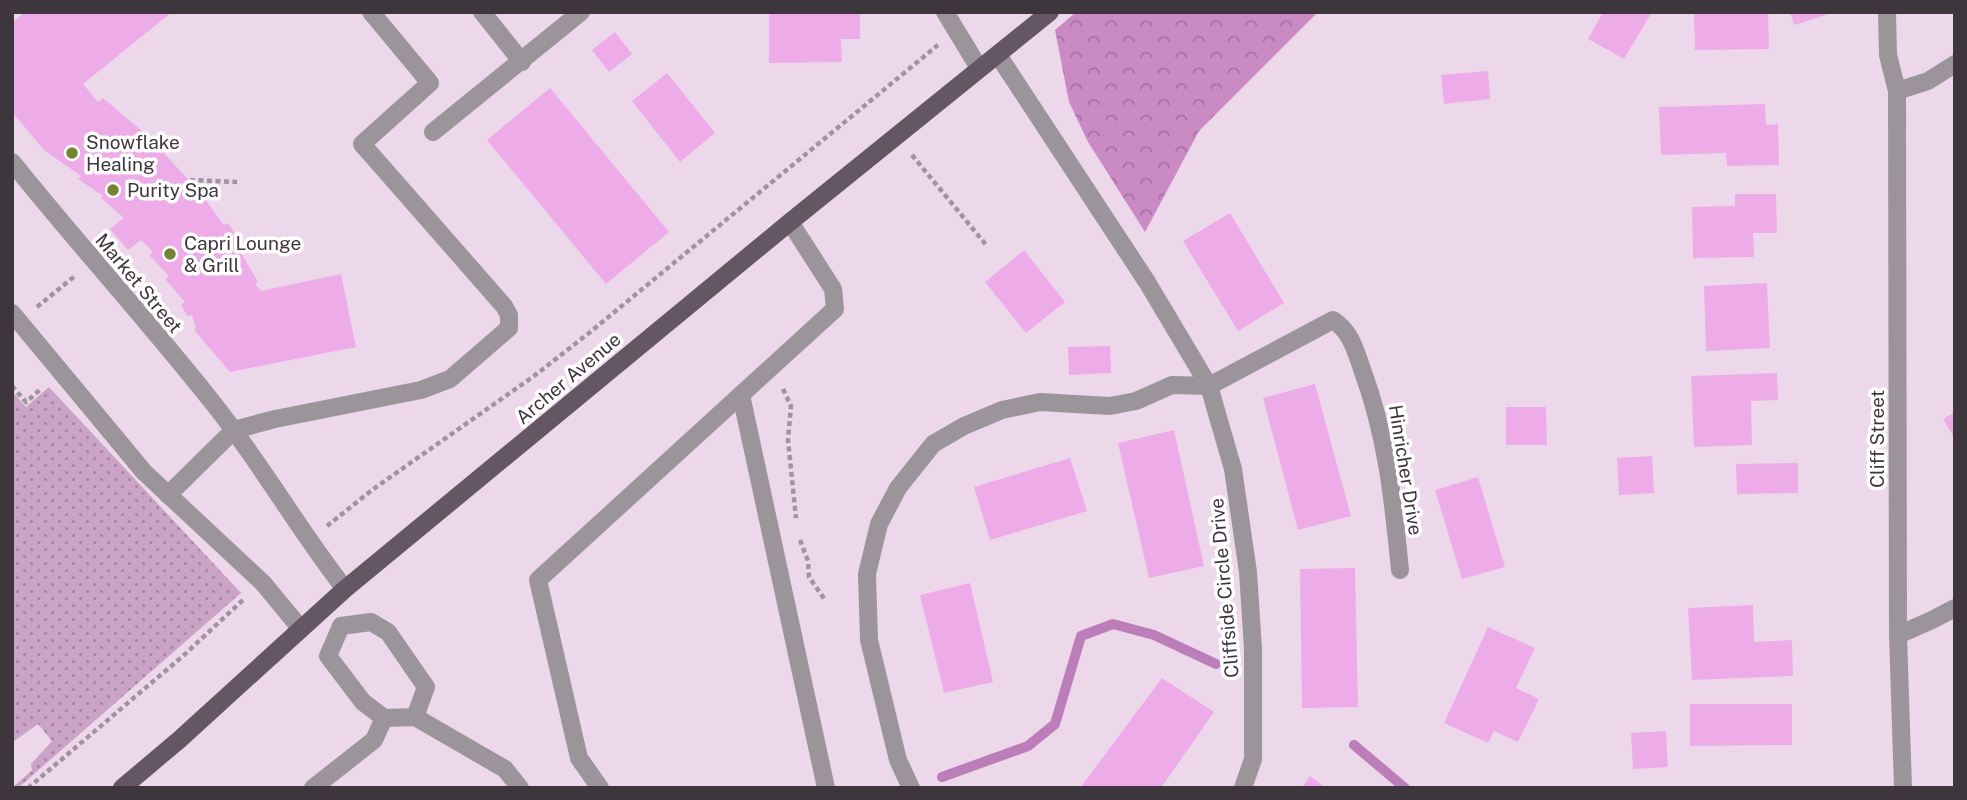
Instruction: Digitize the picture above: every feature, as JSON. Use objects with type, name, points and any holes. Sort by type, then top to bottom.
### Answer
[{"type":"main road","name":"Archer Avenue","points":[[122,788],[345,590],[790,222],[1050,12]]},
{"type":"street","points":[[169,495],[234,430],[275,419],[421,390],[450,379],[509,328],[509,315],[504,306],[362,144],[430,83],[372,12]]},
{"type":"street","points":[[482,12],[522,62]]},
{"type":"street","points":[[433,132],[582,12]]},
{"type":"street","points":[[945,12],[979,68]]},
{"type":"street","name":"Cliff Street","points":[[1887,12],[1888,55],[1897,91],[1898,635],[1903,788]]},
{"type":"street","name":"Cliffside Circle Drive","points":[[998,55],[1147,282],[1209,386],[1233,469],[1248,572],[1253,649],[1253,759],[1243,788]]},
{"type":"street","points":[[1897,91],[1928,81],[1955,64]]},
{"type":"street","name":"Market Street","points":[[12,162],[234,430],[260,464],[308,542],[345,590]]},
{"type":"street","points":[[600,788],[579,758],[538,580],[835,309],[833,289],[790,222]]},
{"type":"street","points":[[12,313],[144,472],[262,583],[301,629]]},
{"type":"street","name":"Hinricher Drive","points":[[1209,386],[1333,320],[1345,328],[1377,409],[1391,481],[1400,570]]},
{"type":"street","points":[[911,788],[898,760],[869,640],[867,574],[879,524],[898,488],[933,444],[964,426],[1002,410],[1040,402],[1110,406],[1136,401],[1172,385],[1209,386]]},
{"type":"street","points":[[741,395],[826,788]]},
{"type":"street","points":[[326,607],[341,626]]},
{"type":"street","points":[[1898,635],[1955,608]]},
{"type":"street","points":[[341,626],[371,622],[388,632],[426,687],[415,717]]},
{"type":"street","points":[[341,626],[328,656],[363,702],[384,718],[415,717],[505,769],[520,788]]},
{"type":"street","points":[[313,788],[374,740],[384,718]]},
{"type":"path","points":[[308,542],[372,490],[491,407],[589,333],[934,48]]},
{"type":"path","points":[[912,155],[987,246]]},
{"type":"path","points":[[190,180],[237,182]]},
{"type":"path","points":[[37,307],[81,271]]},
{"type":"path","points":[[772,366],[791,406],[788,440],[796,528],[808,561],[809,577],[825,600]]},
{"type":"path","points":[[12,386],[26,402],[41,389]]},
{"type":"path","points":[[28,788],[183,656],[262,583]]},
{"type":"shaded area","points":[[49,387],[241,593],[18,788],[12,788],[32,770],[31,764],[52,741],[38,724],[13,742],[12,740],[12,391],[26,407]]},
{"type":"green space","points":[[1076,12],[1318,12],[1199,131],[1145,232],[1088,142],[1069,102],[1055,30]]},
{"type":"building","points":[[25,12],[172,12],[83,84],[98,102],[103,98],[148,136],[198,190],[224,225],[228,223],[238,239],[234,241],[261,291],[341,274],[356,347],[230,372],[194,330],[196,328],[192,315],[187,316],[181,304],[185,302],[165,279],[169,276],[149,255],[153,252],[141,240],[128,250],[110,229],[124,218],[101,198],[103,196],[78,179],[81,176],[44,150],[12,112],[12,23]]},
{"type":"building","points":[[769,12],[860,12],[860,39],[841,39],[842,62],[769,63]]},
{"type":"building","points":[[1603,12],[1652,12],[1624,59],[1588,39]]},
{"type":"building","points":[[1694,12],[1768,12],[1769,49],[1695,50]]},
{"type":"building","points":[[1790,12],[1832,12],[1832,13],[1794,25]]},
{"type":"building","points":[[615,32],[632,54],[609,72],[592,50]]},
{"type":"building","points":[[1488,71],[1490,99],[1444,104],[1441,75]]},
{"type":"building","points":[[667,73],[715,133],[680,162],[632,101]]},
{"type":"building","points":[[550,88],[669,232],[606,284],[487,140]]},
{"type":"building","points":[[1765,104],[1766,125],[1778,124],[1779,165],[1727,166],[1726,153],[1661,155],[1659,107]]},
{"type":"building","points":[[1735,194],[1776,194],[1777,233],[1753,233],[1754,257],[1693,258],[1692,207],[1735,206]]},
{"type":"building","points":[[1230,213],[1284,303],[1238,331],[1183,241]]},
{"type":"building","points":[[1024,250],[1065,302],[1026,333],[985,282]]},
{"type":"building","points":[[1767,283],[1770,348],[1706,351],[1704,286]]},
{"type":"building","points":[[1110,346],[1111,373],[1069,375],[1068,347]]},
{"type":"building","points":[[1777,373],[1778,400],[1751,401],[1752,445],[1694,447],[1691,376]]},
{"type":"building","points":[[1315,384],[1351,516],[1298,530],[1263,398]]},
{"type":"building","points":[[1506,407],[1546,407],[1547,445],[1506,445]]},
{"type":"building","points":[[1955,412],[1955,439],[1943,419]]},
{"type":"building","points":[[1174,430],[1204,566],[1149,578],[1118,443]]},
{"type":"building","points":[[1652,456],[1654,493],[1619,495],[1617,458]]},
{"type":"building","points":[[1070,458],[1087,511],[990,540],[974,487]]},
{"type":"building","points":[[1798,463],[1798,493],[1737,494],[1736,464]]},
{"type":"building","points":[[1478,477],[1505,567],[1462,579],[1435,490]]},
{"type":"building","points":[[1355,568],[1358,707],[1302,708],[1300,569]]},
{"type":"building","points":[[970,583],[993,682],[944,693],[920,595]]},
{"type":"building","points":[[1753,605],[1754,642],[1792,640],[1793,676],[1692,680],[1688,608]]},
{"type":"building","points":[[1488,627],[1535,648],[1516,688],[1539,699],[1518,742],[1494,731],[1488,743],[1444,723]]},
{"type":"building","points":[[1162,678],[1214,712],[1161,788],[1080,788]]},
{"type":"building","points":[[1690,704],[1792,704],[1792,745],[1690,746]]},
{"type":"building","points":[[1666,731],[1668,767],[1633,769],[1631,733]]},
{"type":"building","points":[[1310,776],[1326,788],[1302,788]]},
{"type":"waterway","points":[[942,777],[1028,746],[1055,724],[1081,636],[1113,624],[1154,635],[1216,664]]},
{"type":"waterway","points":[[1354,745],[1405,788]]},
{"type":"place","name":"Snowflake Healing","points":[[72,153]]},
{"type":"place","name":"Purity Spa","points":[[113,190]]},
{"type":"place","name":"Capri Lounge & Grill","points":[[170,254]]}]
